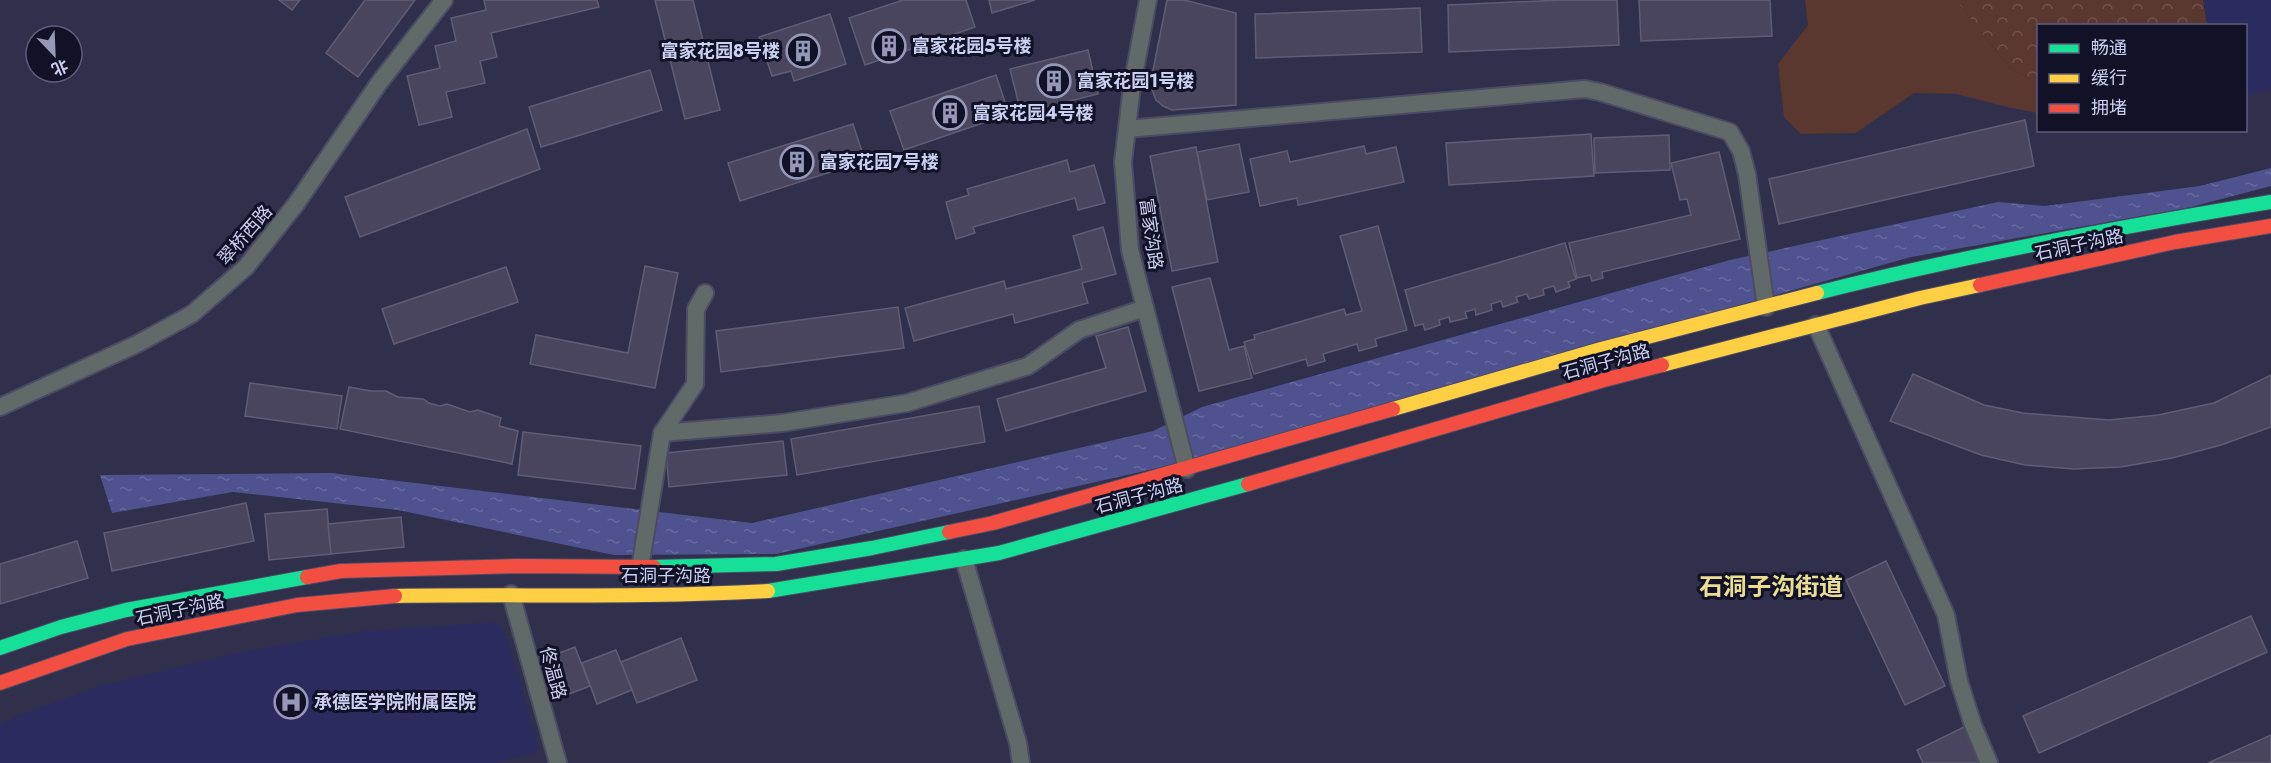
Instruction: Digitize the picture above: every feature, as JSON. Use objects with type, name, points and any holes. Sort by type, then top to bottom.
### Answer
[{"type":"main road","name":"石洞子沟路","points":[[0,648],[61,627],[126,610],[341,571],[641,562],[776,564],[860,550],[993,523],[1186,465],[1765,304],[1904,271],[2175,218],[2271,202]]},
{"type":"main road","name":"石洞子沟路","points":[[0,683],[127,639],[291,606],[371,597],[511,594],[699,595],[782,590],[999,553],[1296,472],[1604,380],[1920,298],[2175,242],[2271,226]]},
{"type":"street","name":"翠桥西路","points":[[0,408],[137,344],[192,314],[246,267],[296,204],[380,84],[444,0]]},
{"type":"street","name":"富家沟路","points":[[1149,0],[1132,86],[1123,162],[1130,250],[1186,465]]},
{"type":"street","points":[[1127,129],[1585,89],[1730,132],[1741,151],[1747,174],[1765,304]]},
{"type":"street","points":[[641,562],[662,433],[695,384],[696,309],[705,293]]},
{"type":"street","points":[[662,433],[782,423],[907,403],[1028,366],[1079,330],[1145,308]]},
{"type":"street","points":[[1816,325],[1946,615],[1959,681],[1973,726],[1989,763]]},
{"type":"street","points":[[964,559],[1018,743],[1021,763]]},
{"type":"street","name":"佟温路","points":[[511,594],[558,763]]},
{"type":"shaded area","points":[[2203,0],[2271,0],[2271,89],[2249,94],[2247,88],[2247,24],[2207,24]]},
{"type":"shaded area","name":"承德医学院附属医院","points":[[497,622],[507,638],[540,752],[495,763],[0,763],[0,724],[97,687],[249,650],[367,631]]},
{"type":"green space","points":[[1805,0],[1956,0],[2009,67],[2037,83],[2037,113],[1956,94],[1914,93],[1856,133],[1801,134],[1784,117],[1778,64],[1808,25]]},
{"type":"green space","points":[[1956,0],[2203,0],[2207,24],[2037,24],[2037,83],[2009,67]]},
{"type":"water","points":[[2271,168],[2271,186],[2191,207],[1911,257],[1158,468],[776,554],[614,555],[398,510],[233,492],[112,513],[100,475],[331,473],[752,523],[1153,431],[1202,407],[1730,260],[1998,202],[2045,206],[2200,186]]},
{"type":"building","points":[[279,0],[300,0],[292,10]]},
{"type":"building","points":[[365,0],[415,0],[358,77],[326,53]]},
{"type":"building","points":[[484,0],[597,0],[599,7],[491,33],[497,57],[480,61],[485,83],[446,92],[452,117],[419,125],[407,76],[440,68],[435,46],[456,41],[451,18],[486,10]]},
{"type":"building","points":[[655,0],[693,0],[720,110],[685,119]]},
{"type":"building","name":"富家花园5号楼","points":[[903,0],[966,0],[975,27],[865,65],[849,18]]},
{"type":"building","points":[[989,0],[1035,0],[992,13]]},
{"type":"building","points":[[1167,0],[1184,0],[1236,13],[1236,105],[1172,110],[1156,100],[1150,85]]},
{"type":"building","points":[[1617,0],[1619,45],[1449,52],[1448,5]]},
{"type":"building","points":[[1639,0],[1770,0],[1772,36],[1641,41]]},
{"type":"building","points":[[1420,8],[1422,52],[1256,58],[1255,14]]},
{"type":"building","name":"富家花园8号楼","points":[[830,14],[846,64],[794,81],[791,71],[772,76],[759,37]]},
{"type":"building","name":"富家花园1号楼","points":[[1088,50],[1098,94],[1021,113],[1010,69]]},
{"type":"building","points":[[650,70],[662,110],[541,147],[529,107]]},
{"type":"building","name":"富家花园4号楼","points":[[996,75],[1009,114],[904,150],[890,111]]},
{"type":"building","points":[[2025,120],[2034,166],[1779,224],[1769,179]]},
{"type":"building","name":"富家花园7号楼","points":[[853,124],[865,161],[740,201],[728,163]]},
{"type":"building","points":[[527,129],[540,169],[360,237],[345,197]]},
{"type":"building","points":[[1591,134],[1594,176],[1449,185],[1446,143]]},
{"type":"building","points":[[1669,135],[1670,170],[1595,173],[1594,138]]},
{"type":"building","points":[[1239,144],[1249,192],[1207,200],[1197,152]]},
{"type":"building","points":[[1364,146],[1366,154],[1396,147],[1404,182],[1298,205],[1297,198],[1260,206],[1250,159],[1287,151],[1290,162]]},
{"type":"building","points":[[1196,147],[1218,262],[1172,271],[1150,156]]},
{"type":"building","points":[[1719,152],[1740,239],[1602,272],[1603,278],[1592,281],[1590,275],[1577,278],[1569,243],[1691,215],[1687,199],[1680,200],[1671,163]]},
{"type":"building","points":[[1067,160],[1070,172],[1094,165],[1105,203],[1078,210],[1075,198],[973,227],[975,233],[956,239],[946,202],[969,195],[967,189]]},
{"type":"building","points":[[1378,226],[1407,330],[1375,339],[1377,346],[1359,351],[1357,344],[1323,354],[1325,361],[1308,366],[1306,359],[1254,374],[1244,342],[1255,339],[1254,335],[1344,309],[1346,315],[1362,311],[1340,236]]},
{"type":"building","points":[[1103,227],[1116,274],[1082,283],[1088,303],[1015,323],[1013,314],[914,341],[905,308],[1004,281],[1006,289],[1082,269],[1073,236]]},
{"type":"building","points":[[1565,243],[1576,279],[1568,282],[1570,287],[1556,292],[1554,286],[1543,289],[1544,295],[1529,299],[1527,294],[1516,297],[1518,302],[1503,307],[1501,301],[1491,304],[1492,310],[1476,315],[1475,309],[1465,312],[1467,318],[1450,322],[1449,317],[1439,320],[1440,325],[1425,330],[1423,324],[1415,326],[1405,290]]},
{"type":"building","points":[[645,266],[678,273],[655,388],[530,364],[536,335],[628,353]]},
{"type":"building","points":[[506,267],[518,302],[394,344],[382,309]]},
{"type":"building","points":[[1210,278],[1229,350],[1244,346],[1252,378],[1199,391],[1172,287]]},
{"type":"building","points":[[898,307],[904,348],[721,372],[716,331]]},
{"type":"building","points":[[1128,327],[1146,391],[1006,431],[997,399],[1106,368],[1096,336]]},
{"type":"building","points":[[1913,374],[1984,405],[2023,413],[2109,420],[2158,415],[2214,403],[2271,375],[2271,427],[2221,445],[2172,458],[2121,467],[2073,469],[2025,465],[1981,455],[1890,421]]},
{"type":"building","points":[[250,383],[342,396],[337,429],[245,416]]},
{"type":"building","points":[[349,387],[386,391],[398,397],[423,399],[440,406],[447,404],[470,412],[478,410],[501,418],[499,426],[518,431],[512,464],[340,429]]},
{"type":"building","points":[[979,406],[985,442],[797,475],[791,439]]},
{"type":"building","points":[[523,432],[641,446],[635,489],[518,475]]},
{"type":"building","points":[[783,441],[787,475],[669,487],[666,453]]},
{"type":"building","points":[[246,503],[254,541],[112,571],[104,533]]},
{"type":"building","points":[[327,509],[331,554],[269,560],[265,514]]},
{"type":"building","points":[[401,517],[404,547],[331,554],[328,524]]},
{"type":"building","points":[[77,541],[88,578],[0,604],[0,564]]},
{"type":"building","points":[[1886,561],[1945,686],[1905,705],[1846,580]]},
{"type":"building","points":[[2251,616],[2267,652],[2039,753],[2023,716]]},
{"type":"building","points":[[681,638],[697,680],[637,703],[621,662]]},
{"type":"building","points":[[575,647],[590,686],[556,699],[541,660]]},
{"type":"building","points":[[616,650],[632,690],[597,704],[582,663]]},
{"type":"building","points":[[1964,727],[1981,763],[1923,763],[1917,750]]},
{"type":"building","points":[[2271,735],[2271,763],[2208,763]]},
{"type":"traffic: fast","points":[[1817,293],[1929,266],[2043,243],[2271,202]]},
{"type":"traffic: fast","points":[[768,591],[999,553],[1248,484]]},
{"type":"traffic: fast","points":[[654,567],[776,564],[949,532]]},
{"type":"traffic: fast","points":[[0,648],[61,627],[126,610],[307,577]]},
{"type":"traffic: slow","points":[[1662,365],[1920,298],[1980,285]]},
{"type":"traffic: slow","points":[[1393,409],[1601,349],[1817,293]]},
{"type":"traffic: slow","points":[[395,596],[628,595],[768,591]]},
{"type":"traffic: jam","points":[[1980,285],[2175,242],[2271,226]]},
{"type":"traffic: jam","points":[[1248,484],[1662,365]]},
{"type":"traffic: jam","points":[[949,532],[993,523],[1393,409]]},
{"type":"traffic: jam","points":[[307,577],[341,571],[515,566],[654,567]]},
{"type":"traffic: jam","points":[[0,683],[127,639],[297,605],[395,596]]},
{"type":"place","name":"富家花园5号楼","points":[[889,46]]},
{"type":"place","name":"富家花园8号楼","points":[[803,51]]},
{"type":"place","name":"富家花园1号楼","points":[[1054,81]]},
{"type":"place","name":"富家花园4号楼","points":[[950,113]]},
{"type":"place","name":"富家花园7号楼","points":[[797,162]]},
{"type":"place","name":"承德医学院附属医院","points":[[291,702]]},
{"type":"district","name":"石洞子沟街道","points":[[1771,586]]}]
